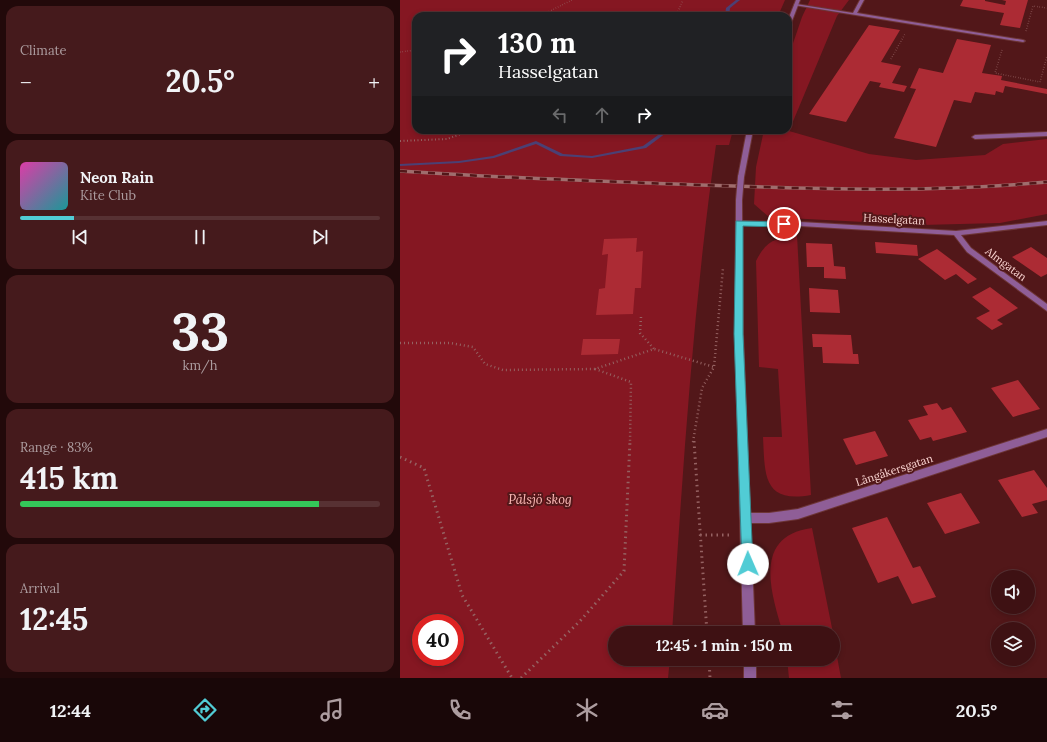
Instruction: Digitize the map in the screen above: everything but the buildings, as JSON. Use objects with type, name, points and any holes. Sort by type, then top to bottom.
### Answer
[{"type":"street","points":[[854,14],[862,0]]},
{"type":"street","points":[[792,15],[797,2],[854,14],[1023,41]]},
{"type":"street","points":[[749,134],[740,177],[739,200],[739,334],[749,626]]},
{"type":"street","points":[[975,137],[1047,134]]},
{"type":"street","name":"Hasselgatan","points":[[739,223],[800,224],[956,233],[1047,223]]},
{"type":"street","name":"Almgatan","points":[[956,233],[970,250],[1047,308]]},
{"type":"street","name":"Långåkersgatan","points":[[746,518],[770,518],[798,514],[1047,433]]},
{"type":"street","points":[[750,666],[750,678]]},
{"type":"path","points":[[548,12],[572,0]]},
{"type":"path","points":[[678,12],[683,0]]},
{"type":"path","points":[[1047,8],[1033,6],[1023,41],[1003,47],[996,73],[1040,82],[1047,56]]},
{"type":"path","points":[[890,59],[905,33]]},
{"type":"path","points":[[400,52],[412,50]]},
{"type":"path","points":[[400,141],[447,139],[461,134]]},
{"type":"path","points":[[707,626],[693,445],[702,388],[714,366],[724,260]]},
{"type":"path","points":[[641,317],[640,333],[654,349],[714,366]]},
{"type":"path","points":[[400,343],[450,344],[473,347],[485,364],[503,370],[595,369],[654,349]]},
{"type":"path","points":[[521,678],[580,621],[624,571],[628,505],[631,382],[595,369]]},
{"type":"path","points":[[400,457],[424,468],[462,595],[512,678]]},
{"type":"path","points":[[700,534],[747,536]]},
{"type":"path","points":[[709,666],[710,678]]},
{"type":"green space","name":"Pålsjö skog","points":[[400,0],[785,0],[780,12],[412,12],[412,134],[732,134],[729,145],[716,145],[708,206],[695,327],[672,626],[608,626],[608,666],[669,666],[668,678],[400,678]]},
{"type":"green space","points":[[810,0],[849,0],[837,16],[792,124],[792,46],[802,17]]},
{"type":"green space","points":[[792,132],[869,154],[916,160],[985,155],[1003,144],[1047,139],[1047,214],[1000,223],[921,225],[769,217],[754,204],[756,167],[763,134],[792,134]]},
{"type":"green space","points":[[797,235],[811,495],[795,497],[783,495],[775,490],[769,483],[764,463],[763,437],[782,437],[778,369],[759,367],[756,261],[764,249],[772,242],[777,239]]},
{"type":"green space","points":[[812,528],[832,626],[781,626],[774,601],[770,568],[773,554],[780,542],[793,533]]},
{"type":"green space","points":[[788,666],[839,666],[841,678],[789,678]]},
{"type":"waterway","points":[[728,12],[728,8],[738,0]]},
{"type":"waterway","points":[[400,165],[459,162],[494,157],[536,142],[562,155],[592,157],[644,147],[662,134]]},
{"type":"railway","points":[[400,171],[475,176],[830,189],[960,188],[1047,182]]},
{"type":"route","points":[[748,564],[739,334],[739,223],[784,224]]}]
